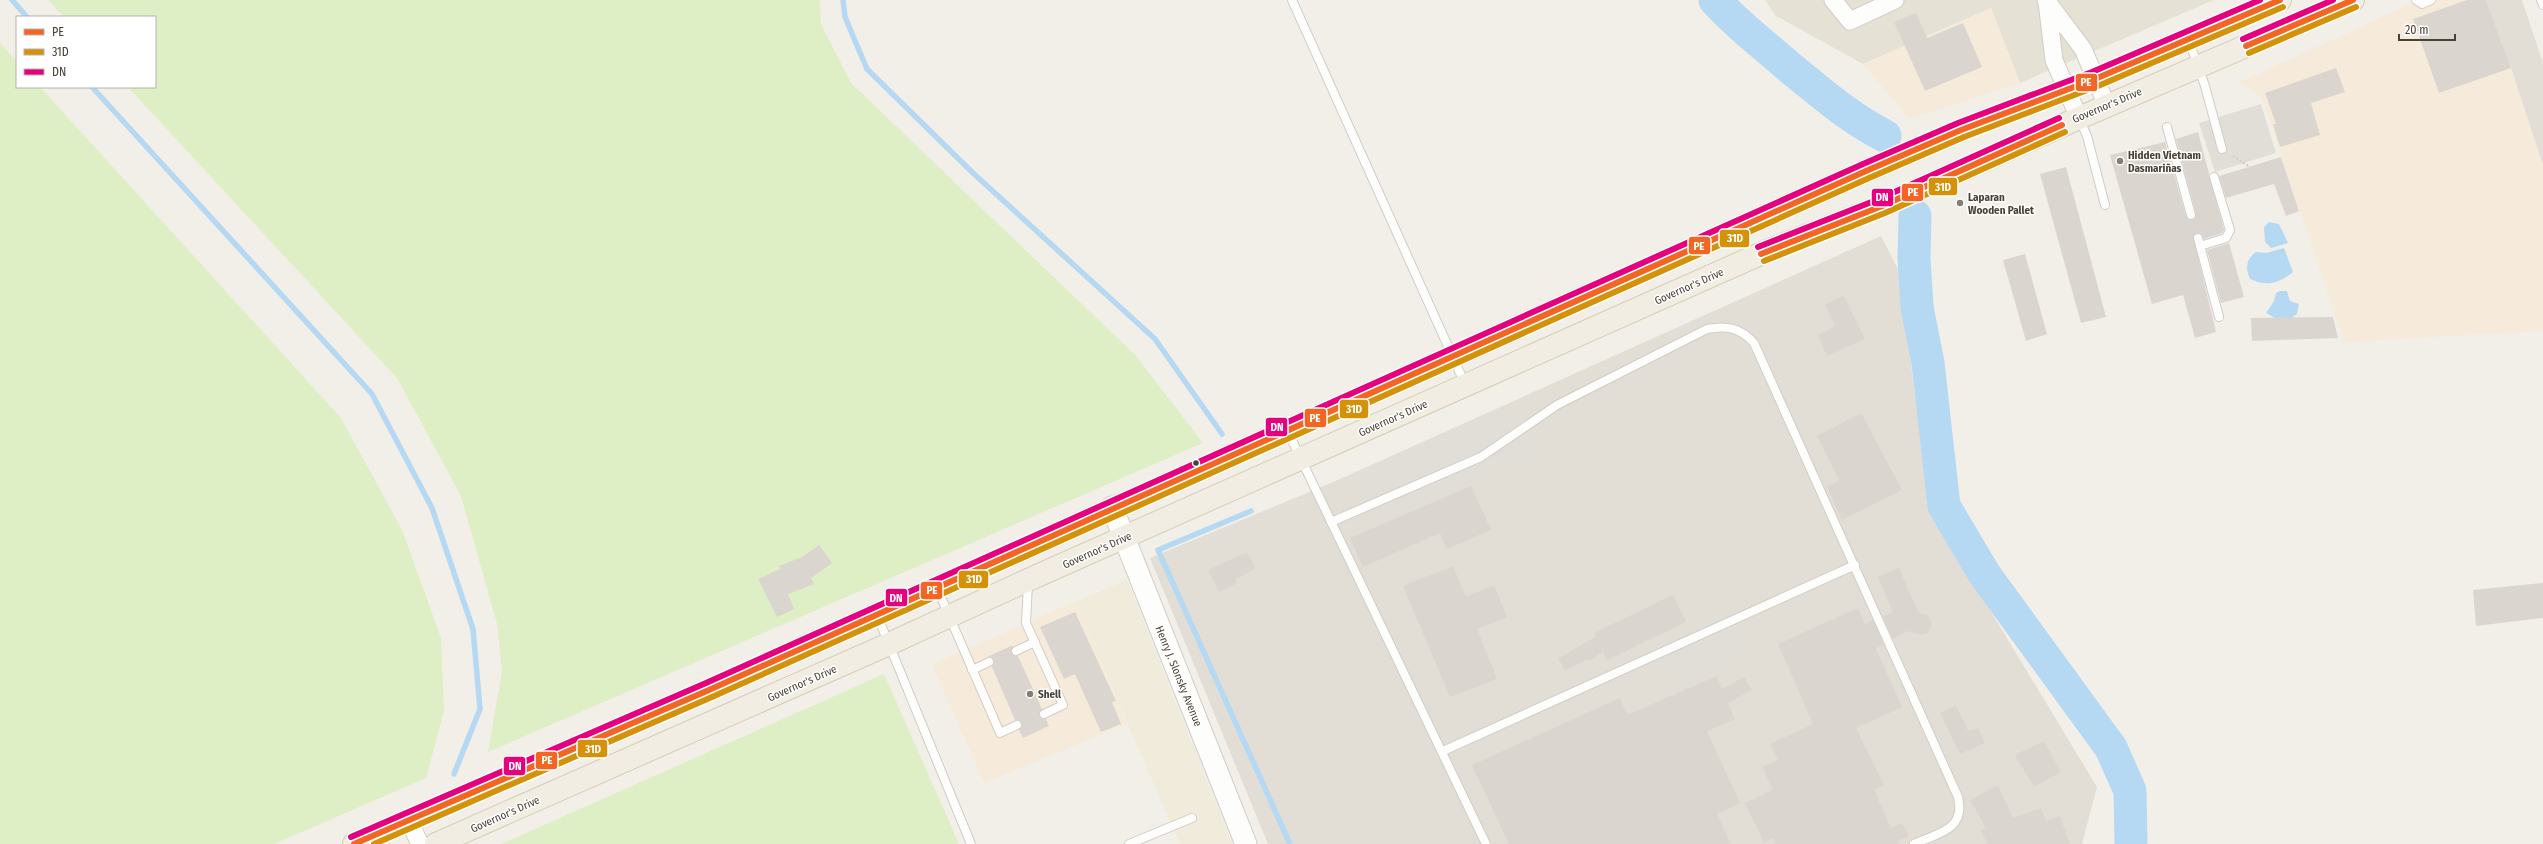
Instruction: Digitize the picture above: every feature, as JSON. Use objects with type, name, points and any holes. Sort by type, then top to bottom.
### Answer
[{"type":"main road","points":[[354,844],[709,690],[1112,507],[1922,146],[2095,79],[2280,0]]},
{"type":"main road","name":"Governor's Drive","points":[[436,844],[889,644],[1300,458],[1767,251],[1882,206],[2078,118],[2353,0]]},
{"type":"street","points":[[1833,0],[1850,21],[1894,0]]},
{"type":"street","points":[[2046,1],[2082,48],[2107,106]]},
{"type":"street","points":[[2046,1],[2054,60],[2078,118]]},
{"type":"street","name":"Henry J. Slonsky Avenue","points":[[1112,507],[1246,844]]},
{"type":"street","points":[[409,821],[420,844]]},
{"type":"lane","points":[[1292,0],[1466,385]]},
{"type":"lane","points":[[2416,0],[2422,4],[2431,0]]},
{"type":"lane","points":[[2541,0],[2543,5]]},
{"type":"lane","points":[[2189,38],[2197,67],[2205,86],[2222,149]]},
{"type":"lane","points":[[2078,118],[2087,136],[2105,205]]},
{"type":"lane","points":[[2167,127],[2191,215]]},
{"type":"lane","points":[[2214,177],[2230,230],[2226,238],[2199,242],[2219,317]]},
{"type":"lane","points":[[1331,522],[1481,457],[1557,405],[1707,329],[1718,326],[1732,328],[1745,333],[1754,343],[1855,565],[1960,806],[1958,820],[1954,826],[1914,844]]},
{"type":"lane","points":[[1287,430],[1486,844]]},
{"type":"lane","points":[[1442,751],[1855,565]]},
{"type":"lane","points":[[1028,580],[1026,623],[1063,705],[1044,714]]},
{"type":"lane","points":[[936,586],[948,617],[1000,733],[1018,725]]},
{"type":"lane","points":[[876,613],[971,844]]},
{"type":"lane","points":[[1016,651],[1035,642]]},
{"type":"lane","points":[[972,670],[989,662]]},
{"type":"lane","points":[[1129,844],[1192,818]]},
{"type":"path","points":[[2222,149],[2250,167]]},
{"type":"shaded area","points":[[1765,0],[2214,0],[2020,83],[1991,8],[1863,64],[1776,16]]},
{"type":"shaded area","points":[[2419,0],[2486,0],[2511,68],[2543,165],[2543,331],[2344,342],[2262,98],[2240,82]]},
{"type":"shaded area","points":[[2486,0],[2522,0],[2543,63],[2543,165],[2511,68]]},
{"type":"shaded area","points":[[1991,8],[2020,83],[1910,119],[1863,64]]},
{"type":"shaded area","points":[[2261,104],[2276,153],[2215,172],[2199,123]]},
{"type":"shaded area","points":[[1881,236],[1899,271],[1930,511],[2097,787],[2082,844],[1268,844],[1150,558],[1331,483]]},
{"type":"shaded area","points":[[1514,407],[1535,455],[1371,525],[1350,477]]},
{"type":"shaded area","points":[[1127,580],[1232,844],[1180,844],[1075,602]]},
{"type":"shaded area","name":"Shell","points":[[1075,602],[1127,724],[984,783],[932,664]]},
{"type":"shaded area","points":[[1731,613],[1749,655],[1676,686],[1658,645]]},
{"type":"green space","points":[[48,0],[820,0],[821,24],[851,83],[1136,356],[1203,443],[488,752],[502,671],[497,624],[461,496],[397,378],[129,88],[156,88],[156,16],[63,16]]},
{"type":"green space","points":[[0,43],[16,60],[16,88],[41,88],[341,418],[402,530],[441,638],[444,711],[426,778],[274,844],[0,844]]},
{"type":"green space","points":[[884,674],[959,844],[501,844]]},
{"type":"water","points":[[2269,222],[2279,224],[2288,243],[2271,248],[2265,242],[2264,227]]},
{"type":"water","points":[[2284,248],[2293,272],[2283,279],[2273,283],[2262,283],[2250,279],[2247,271],[2247,264],[2256,252],[2266,253]]},
{"type":"water","points":[[2280,291],[2287,291],[2290,301],[2299,304],[2297,314],[2290,319],[2275,318],[2266,313],[2274,301],[2276,293]]},
{"type":"building","points":[[2467,0],[2486,0],[2511,68],[2439,93],[2413,19]]},
{"type":"building","points":[[1916,13],[1927,38],[1963,23],[1982,67],[1925,91],[1894,22]]},
{"type":"building","points":[[2336,68],[2345,92],[2311,103],[2320,135],[2280,147],[2273,124],[2276,124],[2265,93]]},
{"type":"building","points":[[2198,132],[2224,230],[2222,233],[2204,239],[2199,233],[2193,236],[2216,332],[2195,338],[2183,295],[2152,304],[2110,155],[2165,142],[2186,216],[2192,220],[2196,214],[2176,139]]},
{"type":"building","points":[[2281,157],[2299,211],[2286,216],[2274,184],[2226,198],[2219,176]]},
{"type":"building","points":[[2066,167],[2106,317],[2081,323],[2040,174]]},
{"type":"building","points":[[2229,243],[2244,297],[2221,303],[2207,250]]},
{"type":"building","points":[[2025,254],[2047,334],[2026,341],[2003,260]]},
{"type":"building","points":[[1844,296],[1865,339],[1827,356],[1818,335],[1835,326],[1825,304]]},
{"type":"building","points":[[2333,317],[2338,338],[2252,341],[2251,318]]},
{"type":"building","points":[[1861,413],[1902,490],[1842,520],[1827,487],[1839,480],[1817,436]]},
{"type":"building","points":[[1471,486],[1491,530],[1447,549],[1440,533],[1363,567],[1350,538]]},
{"type":"building","points":[[819,545],[832,563],[811,578],[814,584],[788,594],[794,609],[777,617],[758,579],[780,569],[779,566],[802,557]]},
{"type":"building","points":[[1247,552],[1255,569],[1235,579],[1237,583],[1219,592],[1208,570]]},
{"type":"building","points":[[1453,566],[1466,597],[1494,585],[1507,617],[1477,629],[1497,679],[1450,697],[1403,586]]},
{"type":"building","points":[[1899,568],[1918,612],[1929,616],[1932,625],[1928,633],[1921,635],[1908,631],[1893,639],[1883,616],[1893,612],[1878,577]]},
{"type":"building","points":[[2543,583],[2543,618],[2476,626],[2473,590]]},
{"type":"building","points":[[1673,595],[1686,622],[1607,660],[1603,652],[1589,661],[1588,659],[1565,671],[1558,658],[1596,637],[1594,633]]},
{"type":"building","points":[[1858,608],[1865,624],[1873,620],[1883,644],[1876,649],[1902,707],[1856,728],[1884,785],[1874,790],[1891,828],[1902,823],[1909,836],[1897,841],[1899,844],[1776,844],[1773,838],[1764,843],[1745,803],[1773,790],[1762,767],[1778,760],[1770,744],[1813,724],[1778,644]]},
{"type":"building","points":[[1075,612],[1116,701],[1112,702],[1121,724],[1101,732],[1075,674],[1064,679],[1040,627]]},
{"type":"building","points":[[1013,645],[1011,653],[1018,656],[1042,709],[1039,716],[1046,719],[1049,726],[1023,738],[1019,730],[1022,723],[1015,720],[992,667],[994,659],[987,657]]},
{"type":"building","points":[[1717,676],[1722,689],[1744,677],[1752,690],[1728,703],[1735,719],[1707,731],[1740,803],[1717,814],[1731,844],[1509,844],[1472,765],[1620,698],[1627,715]]},
{"type":"building","points":[[1956,705],[1968,731],[1978,728],[1985,743],[1960,754],[1940,713]]},
{"type":"building","points":[[2044,741],[2061,772],[2034,787],[2015,755]]},
{"type":"building","points":[[1998,785],[2013,818],[2041,808],[2046,821],[2060,816],[2070,844],[1987,844],[1981,830],[1986,828],[1970,800]]},
{"type":"waterway","points":[[12,0],[26,16]]},
{"type":"waterway","points":[[843,0],[845,17],[867,69],[973,173],[1155,339],[1222,434]]},
{"type":"waterway","points":[[1715,0],[1750,34],[1788,66],[1847,113],[1885,136]]},
{"type":"waterway","points":[[93,88],[372,394],[432,508],[473,629],[480,709],[454,774]]},
{"type":"waterway","points":[[1915,216],[1914,258],[1917,307],[1928,363],[1944,506],[1985,575],[2111,748],[2130,791],[2131,844]]},
{"type":"waterway","points":[[1251,511],[1158,550],[1290,844]]},
{"type":"transit line","name":"DN","points":[[351,837],[706,683],[1863,164],[1958,123],[2092,72],[2260,0]]},
{"type":"transit line","name":"PE","points":[[354,844],[709,690],[1866,171],[1961,130],[2095,79],[2280,0]]},
{"type":"transit line","name":"DN","points":[[2243,39],[2333,0]]},
{"type":"transit line","name":"PE","points":[[2246,46],[2353,0]]},
{"type":"transit line","name":"31D","points":[[374,844],[712,697],[1869,178],[1964,137],[2098,86],[2283,7]]},
{"type":"transit line","name":"31D","points":[[2249,53],[2356,7]]},
{"type":"transit line","name":"DN","points":[[1758,247],[1879,199],[2059,118]]},
{"type":"transit line","name":"PE","points":[[1761,254],[1882,206],[2062,125]]},
{"type":"transit line","name":"31D","points":[[1764,261],[1885,213],[2065,132]]},
{"type":"place","name":"Hidden Vietnam Dasmariñas","points":[[2120,161]]},
{"type":"place","name":"Laparan Wooden Pallet","points":[[1960,203]]},
{"type":"place","name":"Shell","points":[[1030,694]]}]
